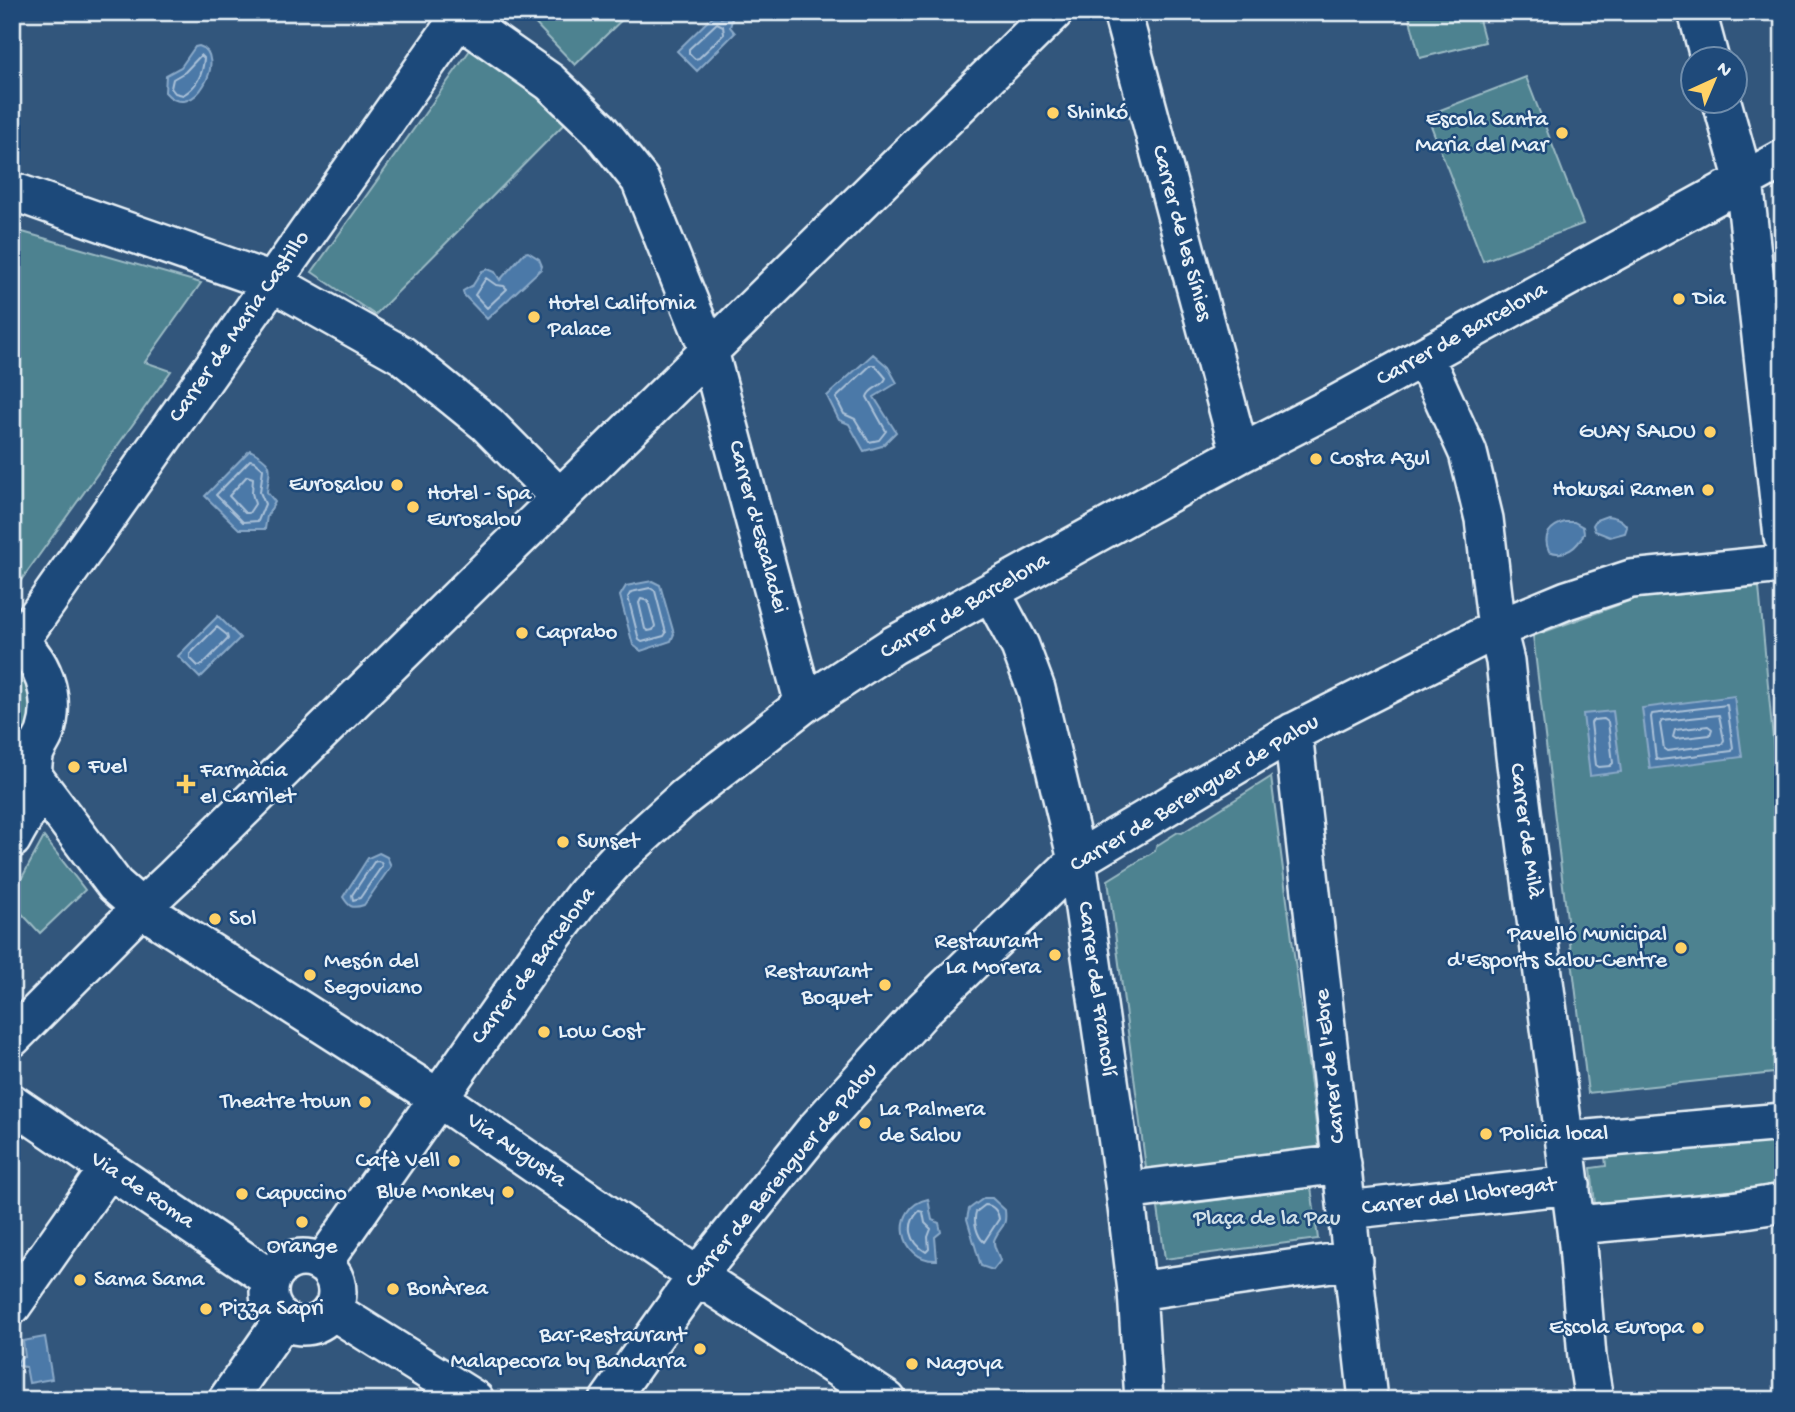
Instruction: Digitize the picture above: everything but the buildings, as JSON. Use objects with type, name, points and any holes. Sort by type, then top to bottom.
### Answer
[{"type":"street","points":[[12,1038],[141,908],[1054,12]]},
{"type":"street","name":"Carrer de les Sínies","points":[[1122,12],[1240,454]]},
{"type":"street","points":[[1697,12],[1706,46]]},
{"type":"street","name":"Carrer d'Escaladei","points":[[461,15],[550,82],[599,129],[639,180],[709,351],[804,704]]},
{"type":"street","name":"Carrer de Maria Castillo","points":[[16,640],[461,15]]},
{"type":"street","points":[[1726,116],[1744,181],[1783,537]]},
{"type":"street","name":"Carrer de Barcelona","points":[[322,1264],[555,931],[618,858],[685,797],[804,704],[894,645],[1783,159]]},
{"type":"street","points":[[12,191],[272,282],[402,355],[487,424],[560,498]]},
{"type":"street","name":"Carrer de Milà","points":[[1424,356],[1468,453],[1484,519],[1497,629],[1506,661],[1515,756],[1576,1225],[1587,1357],[1594,1400]]},
{"type":"street","name":"Carrer de Berenguer de Palou","points":[[609,1400],[697,1276],[814,1131],[923,1010],[1077,860],[1293,732],[1497,629],[1567,600],[1631,579],[1783,564]]},
{"type":"street","name":"Carrer del Francolí","points":[[990,592],[1020,646],[1036,689],[1077,860],[1125,1191],[1137,1291],[1144,1400]]},
{"type":"street","points":[[12,839],[33,797],[22,759],[34,752],[48,722],[50,700],[40,668],[16,640]]},
{"type":"street","name":"Carrer de l'Ebre","points":[[1293,732],[1367,1400]]},
{"type":"street","name":"Via Augusta","points":[[22,759],[115,885],[141,908],[438,1098],[697,1276],[887,1400]]},
{"type":"street","name":"Via de Roma","points":[[12,1103],[271,1279]]},
{"type":"street","points":[[1565,1141],[1783,1122]]},
{"type":"street","points":[[1125,1191],[1342,1164]]},
{"type":"street","points":[[12,1306],[109,1168]]},
{"type":"street","name":"Carrer del Llobregat","points":[[1347,1210],[1571,1185]]},
{"type":"street","points":[[1576,1225],[1732,1211],[1783,1203]]},
{"type":"street","points":[[293,1259],[313,1259],[322,1264],[335,1280],[337,1290],[332,1310],[325,1318],[304,1326],[283,1320],[276,1314],[269,1297],[271,1279],[284,1263],[293,1259]]},
{"type":"street","points":[[1137,1291],[1353,1260]]},
{"type":"street","points":[[332,1310],[475,1400]]},
{"type":"street","points":[[228,1400],[283,1320]]},
{"type":"green space","points":[[530,12],[630,12],[575,65],[527,15]]},
{"type":"green space","points":[[1408,12],[1477,12],[1485,42],[1420,58]]},
{"type":"green space","points":[[470,50],[519,80],[568,120],[375,315],[312,272]]},
{"type":"green space","points":[[1526,77],[1583,224],[1483,261],[1427,115]]},
{"type":"green space","points":[[12,229],[201,283],[145,362],[171,371],[12,593]]},
{"type":"green space","name":"Pavelló Municipal d'Esports Salou-Centre","points":[[1759,587],[1783,848],[1783,1072],[1588,1093],[1533,636],[1637,598]]},
{"type":"green space","points":[[12,650],[38,688],[26,736],[12,719]]},
{"type":"green space","points":[[1271,777],[1320,1155],[1147,1176],[1108,880],[1155,851],[1156,846],[1178,832],[1182,833]]},
{"type":"green space","points":[[44,837],[85,890],[40,933],[12,903],[12,896]]},
{"type":"green space","points":[[1783,1136],[1783,1192],[1602,1213],[1601,1203],[1595,1204],[1591,1168],[1606,1166],[1605,1156]]},
{"type":"green space","name":"Plaça de la Pau","points":[[1311,1187],[1318,1239],[1165,1259],[1158,1208]]},
{"type":"water","points":[[716,13],[721,18],[729,16],[732,20],[730,27],[735,33],[697,71],[677,51]]},
{"type":"water","points":[[199,46],[207,52],[210,61],[204,85],[187,100],[176,100],[165,92],[166,75],[181,67],[195,47]]},
{"type":"water","points":[[528,252],[539,259],[541,269],[487,319],[463,291],[473,285],[482,271],[488,269],[495,272],[500,280],[524,253]]},
{"type":"water","points":[[873,354],[888,367],[897,383],[874,397],[896,432],[882,446],[864,451],[849,424],[839,420],[827,396]]},
{"type":"water","points":[[250,450],[268,463],[270,472],[267,492],[275,502],[267,516],[265,529],[239,529],[205,496]]},
{"type":"water","points":[[1607,516],[1623,522],[1627,527],[1625,533],[1610,537],[1595,531],[1593,525],[1596,520]]},
{"type":"water","points":[[1565,522],[1574,522],[1583,527],[1584,533],[1570,550],[1560,553],[1549,551],[1546,541],[1549,532]]},
{"type":"water","points":[[652,581],[660,585],[674,634],[671,641],[641,651],[633,645],[620,596],[626,586]]},
{"type":"water","points":[[218,616],[240,638],[200,678],[178,656]]},
{"type":"water","points":[[1734,696],[1742,757],[1650,769],[1642,708]]},
{"type":"water","points":[[1613,711],[1621,772],[1590,776],[1583,714]]},
{"type":"water","points":[[379,853],[387,857],[391,866],[364,905],[351,906],[343,897],[368,858]]},
{"type":"water","points":[[984,1198],[992,1198],[1005,1210],[1004,1223],[994,1241],[1000,1261],[993,1270],[981,1266],[967,1219],[969,1209]]},
{"type":"water","points":[[928,1199],[932,1220],[939,1223],[941,1232],[935,1237],[937,1260],[924,1258],[914,1252],[907,1244],[904,1233],[908,1212],[916,1204]]},
{"type":"water","points":[[45,1337],[52,1379],[29,1383],[26,1367],[17,1363],[21,1357],[25,1357],[23,1341]]},
{"type":"place","name":"Shinkó","points":[[1053,113]]},
{"type":"place","name":"Escola Santa Maria del Mar","points":[[1562,133]]},
{"type":"place","name":"Dia","points":[[1679,299]]},
{"type":"place","name":"Hotel California Palace","points":[[534,317]]},
{"type":"place","name":"GUAY SALOU","points":[[1710,432]]},
{"type":"place","name":"Costa Azul","points":[[1316,459]]},
{"type":"place","name":"Eurosalou","points":[[397,485]]},
{"type":"place","name":"Hokusai Ramen","points":[[1708,490]]},
{"type":"place","name":"Hotel - Spa Eurosalou","points":[[413,507]]},
{"type":"place","name":"Caprabo","points":[[522,633]]},
{"type":"place","name":"Fuel","points":[[74,767]]},
{"type":"place","name":"Farmàcia el Carrilet","points":[[186,784]]},
{"type":"place","name":"Sunset","points":[[563,842]]},
{"type":"place","name":"Sol","points":[[215,919]]},
{"type":"place","name":"Pavelló Municipal d'Esports Salou-Centre","points":[[1681,948]]},
{"type":"place","name":"Restaurant La Morera","points":[[1055,955]]},
{"type":"place","name":"Mesón del Segoviano","points":[[310,975]]},
{"type":"place","name":"Restaurant Boquet","points":[[885,985]]},
{"type":"place","name":"Low Cost","points":[[544,1032]]},
{"type":"place","name":"Theatre town","points":[[365,1102]]},
{"type":"place","name":"La Palmera de Salou","points":[[865,1123]]},
{"type":"place","name":"Policia local","points":[[1486,1134]]},
{"type":"place","name":"Cafè Vell","points":[[454,1161]]},
{"type":"place","name":"Blue Monkey","points":[[508,1192]]},
{"type":"place","name":"Capuccino","points":[[242,1194]]},
{"type":"place","name":"Orange","points":[[302,1222]]},
{"type":"place","name":"Sama Sama","points":[[80,1280]]},
{"type":"place","name":"BonÀrea","points":[[393,1289]]},
{"type":"place","name":"Pizza Sapri","points":[[206,1309]]},
{"type":"place","name":"Escola Europa","points":[[1698,1328]]},
{"type":"place","name":"Bar-Restaurant Malapecora by Bandarra","points":[[700,1349]]},
{"type":"place","name":"Nagoya","points":[[912,1364]]}]
